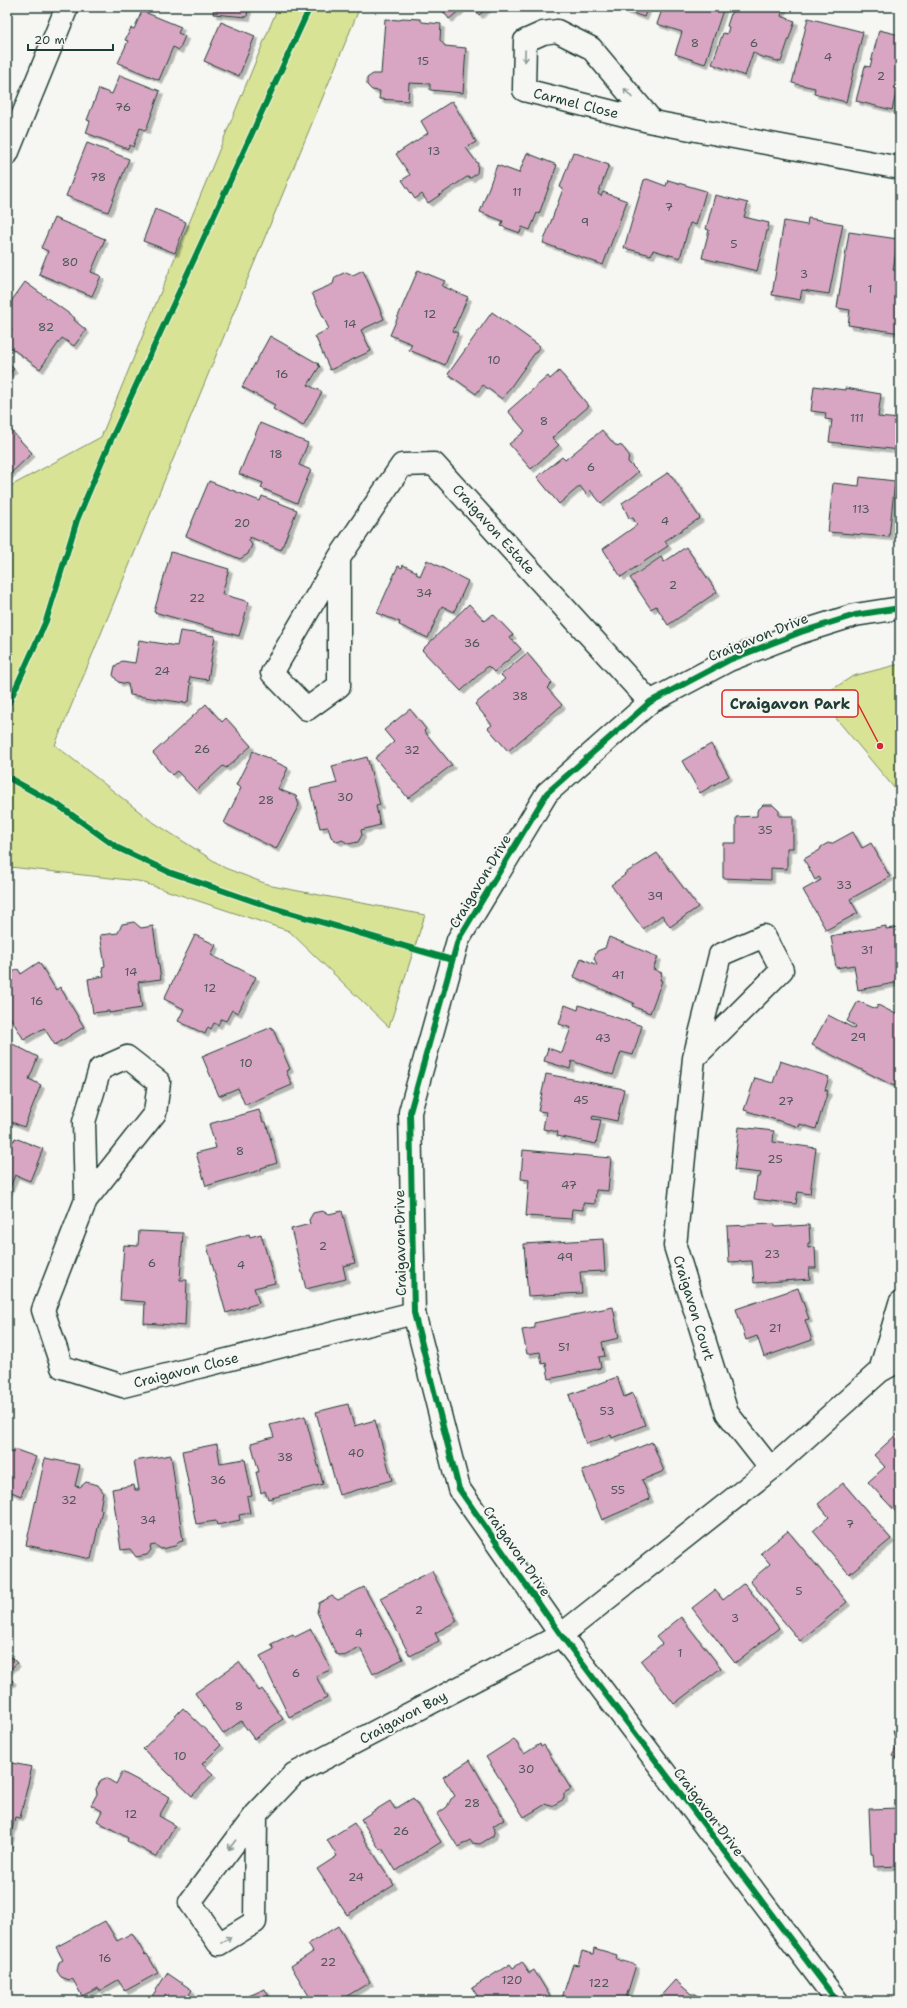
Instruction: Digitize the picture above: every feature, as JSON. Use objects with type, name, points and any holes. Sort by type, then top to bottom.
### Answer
[{"type":"street","points":[[7,154],[67,7]]},
{"type":"street","name":"Carmel Close","points":[[653,122],[591,48],[557,31],[543,33],[525,41],[524,90],[653,122],[900,168]]},
{"type":"street","name":"Craigavon Estate","points":[[339,558],[339,686],[307,709],[272,673],[339,558],[402,465],[434,464],[650,702]]},
{"type":"street","name":"Craigavon Drive","points":[[837,2001],[561,1635],[459,1489],[414,1313],[410,1112],[458,940],[547,793],[650,702],[728,660],[801,632],[855,615],[900,608]]},
{"type":"street","name":"Craigavon Court","points":[[694,1058],[782,970],[764,936],[720,956],[694,1058],[675,1246],[727,1413],[771,1469]]},
{"type":"street","name":"Craigavon Close","points":[[86,1200],[84,1122],[100,1069],[127,1057],[158,1082],[156,1113],[86,1200],[43,1310],[62,1367],[122,1386],[414,1313]]},
{"type":"street","points":[[880,1371],[900,1303]]},
{"type":"street","points":[[561,1635],[771,1469],[880,1371],[900,1360]]},
{"type":"street","name":"Craigavon Bay","points":[[256,1814],[255,1922],[219,1944],[190,1902],[256,1814],[294,1774],[561,1635]]},
{"type":"green space","points":[[278,7],[360,7],[55,745],[150,820],[225,868],[272,886],[425,915],[389,1027],[289,931],[138,881],[10,867],[7,873],[7,488],[101,437]]},
{"type":"green space","points":[[900,664],[900,795],[819,698],[853,676]]},
{"type":"building","points":[[214,7],[248,7],[247,17],[213,14]]},
{"type":"building","points":[[440,7],[461,7],[460,10],[449,19]]},
{"type":"building","points":[[473,7],[489,7],[479,15]]},
{"type":"building","points":[[614,7],[648,7],[644,17]]},
{"type":"building","points":[[663,7],[724,7],[705,64],[675,54],[682,32],[657,24]]},
{"type":"building","points":[[733,7],[784,7],[781,16],[795,21],[781,62],[759,56],[753,52],[745,76],[712,64],[723,33],[727,34],[729,27],[727,26]]},
{"type":"building","points":[[142,11],[181,27],[178,33],[185,36],[179,50],[173,47],[159,80],[118,63],[128,41],[125,40],[131,28],[134,29]]},
{"type":"building","points":[[402,18],[420,19],[422,22],[441,24],[440,40],[445,46],[466,48],[463,93],[430,90],[430,84],[409,83],[408,101],[379,99],[380,91],[372,90],[367,85],[367,78],[373,74],[381,74],[385,19],[400,20]]},
{"type":"building","points":[[808,18],[863,32],[846,102],[814,94],[815,88],[792,83]]},
{"type":"building","points":[[221,22],[255,36],[239,76],[204,61]]},
{"type":"building","points":[[879,30],[900,35],[900,86],[898,85],[892,110],[856,101],[865,66],[870,67]]},
{"type":"building","points":[[120,75],[160,91],[146,130],[140,128],[133,147],[130,145],[128,149],[86,133],[90,121],[87,120],[99,89],[112,94]]},
{"type":"building","points":[[452,101],[476,142],[466,148],[478,164],[477,173],[471,178],[467,177],[428,203],[422,194],[415,199],[402,180],[410,175],[396,154],[428,133],[421,121]]},
{"type":"building","points":[[87,143],[129,159],[108,212],[66,196]]},
{"type":"building","points":[[573,152],[609,165],[598,194],[601,196],[603,192],[627,201],[603,265],[543,243],[563,189],[560,187]]},
{"type":"building","points":[[527,153],[557,165],[539,214],[537,213],[530,230],[522,227],[520,233],[501,226],[503,221],[480,212],[497,165],[519,173]]},
{"type":"building","points":[[647,179],[666,186],[668,180],[706,191],[696,225],[690,223],[680,258],[653,250],[651,255],[624,248],[644,180]]},
{"type":"building","points":[[715,195],[748,203],[744,217],[769,223],[757,271],[702,258],[709,230],[706,229]]},
{"type":"building","points":[[155,209],[186,222],[175,253],[143,241]]},
{"type":"building","points":[[54,218],[105,239],[91,272],[101,276],[92,296],[39,274],[48,251],[41,248]]},
{"type":"building","points":[[808,218],[843,224],[829,294],[802,290],[800,300],[772,295],[784,221],[807,225]]},
{"type":"building","points":[[849,232],[898,239],[893,270],[900,271],[900,333],[848,325],[850,310],[837,308]]},
{"type":"building","points":[[363,270],[384,319],[361,330],[371,351],[330,370],[315,336],[329,329],[312,293],[333,284],[335,277],[346,272],[353,275]]},
{"type":"building","points":[[418,270],[445,281],[442,286],[468,297],[453,331],[458,333],[445,365],[409,350],[412,344],[390,335]]},
{"type":"building","points":[[25,282],[75,318],[74,320],[86,330],[74,346],[62,338],[40,369],[7,345],[7,336],[12,329],[7,325],[7,307]]},
{"type":"building","points":[[492,312],[540,346],[502,399],[483,385],[476,394],[448,374]]},
{"type":"building","points":[[270,336],[319,364],[318,365],[320,366],[308,385],[322,392],[303,426],[273,409],[275,405],[242,387]]},
{"type":"building","points":[[7,362],[14,369],[7,375]]},
{"type":"building","points":[[559,371],[589,406],[552,438],[559,445],[531,469],[509,444],[525,431],[508,411],[548,376],[550,379]]},
{"type":"building","points":[[814,386],[845,390],[845,388],[881,394],[878,417],[900,419],[900,450],[829,442],[832,420],[825,419],[826,413],[811,411]]},
{"type":"building","points":[[260,423],[308,443],[299,465],[311,470],[297,503],[261,488],[263,483],[239,474]]},
{"type":"building","points":[[7,426],[32,453],[7,477]]},
{"type":"building","points":[[602,430],[615,445],[622,446],[629,455],[628,462],[638,472],[601,503],[590,490],[586,494],[580,486],[559,504],[537,477],[562,457],[565,460]]},
{"type":"building","points":[[669,472],[700,518],[665,541],[668,546],[621,577],[603,549],[637,525],[633,518],[629,518],[622,503]]},
{"type":"building","points":[[860,477],[895,481],[889,537],[828,532],[833,483],[859,486]]},
{"type":"building","points":[[209,481],[260,501],[262,496],[297,510],[281,550],[250,537],[249,540],[252,545],[248,554],[240,559],[186,536]]},
{"type":"building","points":[[686,547],[717,592],[668,625],[656,606],[651,609],[630,578],[661,557],[664,562]]},
{"type":"building","points":[[171,552],[229,569],[222,594],[249,602],[239,636],[154,612]]},
{"type":"building","points":[[427,560],[468,581],[454,612],[442,606],[428,638],[399,625],[400,622],[377,613],[398,566],[402,568],[403,565],[417,572],[416,574],[420,576]]},
{"type":"building","points":[[469,604],[485,621],[493,614],[513,635],[510,637],[521,649],[494,672],[488,666],[461,691],[422,650]]},
{"type":"building","points":[[180,631],[215,636],[208,680],[190,677],[189,682],[191,683],[189,701],[186,703],[130,695],[128,684],[118,682],[113,675],[115,666],[122,661],[135,663],[139,640],[177,646]]},
{"type":"building","points":[[527,653],[552,683],[547,688],[562,705],[508,751],[488,728],[492,725],[475,704],[505,679],[501,675]]},
{"type":"building","points":[[206,704],[222,722],[226,718],[251,746],[226,768],[223,766],[196,791],[177,771],[172,775],[153,753]]},
{"type":"building","points":[[410,709],[426,729],[424,731],[452,765],[408,798],[375,758],[394,742],[384,730]]},
{"type":"building","points":[[711,744],[729,776],[700,793],[682,761]]},
{"type":"building","points":[[253,751],[288,768],[278,789],[296,796],[299,805],[276,849],[224,823],[241,788],[236,785]]},
{"type":"building","points":[[367,757],[380,805],[376,806],[380,825],[361,830],[362,835],[358,842],[349,844],[342,840],[338,842],[331,837],[328,827],[320,828],[310,789],[337,783],[332,766]]},
{"type":"building","points":[[763,805],[773,805],[779,811],[779,816],[793,816],[793,848],[787,848],[787,869],[771,868],[771,880],[723,878],[723,843],[736,843],[736,817],[757,816],[757,811]]},
{"type":"building","points":[[853,832],[862,848],[871,843],[890,877],[850,899],[858,913],[826,930],[803,890],[821,880],[819,877],[815,880],[804,859],[820,850],[821,847],[828,843],[831,844]]},
{"type":"building","points":[[657,853],[698,907],[670,927],[662,915],[643,929],[611,885],[625,875],[624,874]]},
{"type":"building","points":[[134,922],[141,928],[153,926],[161,979],[138,982],[142,1008],[109,1013],[109,1011],[93,1013],[88,979],[104,976],[102,967],[105,966],[100,935],[118,933],[122,924]]},
{"type":"building","points":[[886,926],[886,929],[900,927],[900,982],[858,990],[854,965],[836,968],[831,936]]},
{"type":"building","points":[[195,935],[216,945],[211,955],[256,977],[238,1013],[232,1010],[226,1021],[221,1019],[218,1025],[214,1023],[211,1029],[208,1027],[205,1034],[178,1021],[184,1009],[164,999]]},
{"type":"building","points":[[609,937],[658,957],[653,969],[662,973],[660,980],[662,981],[650,1013],[632,1006],[634,1003],[574,977],[581,958],[597,965],[594,958],[597,951],[605,948]]},
{"type":"building","points":[[39,962],[56,990],[60,987],[84,1027],[55,1045],[44,1028],[24,1040],[7,1012],[7,976],[18,969],[21,974]]},
{"type":"building","points":[[858,1001],[876,1009],[878,1005],[900,1016],[900,1073],[894,1086],[812,1045],[828,1015],[855,1029],[856,1026],[847,1021]]},
{"type":"building","points":[[565,1005],[578,1010],[579,1005],[642,1026],[633,1055],[621,1052],[613,1075],[572,1061],[570,1069],[544,1061],[548,1048],[562,1053],[571,1028],[559,1024]]},
{"type":"building","points":[[272,1027],[290,1069],[286,1071],[292,1085],[245,1105],[238,1088],[219,1096],[202,1056]]},
{"type":"building","points":[[7,1041],[38,1057],[29,1079],[41,1085],[24,1127],[7,1120]]},
{"type":"building","points":[[780,1061],[829,1077],[825,1090],[828,1091],[816,1129],[800,1124],[799,1127],[744,1110],[755,1078],[773,1083]]},
{"type":"building","points":[[546,1074],[624,1089],[617,1121],[593,1116],[592,1119],[601,1120],[596,1144],[557,1136],[558,1132],[543,1129],[546,1112],[538,1111]]},
{"type":"building","points":[[259,1110],[263,1122],[266,1122],[277,1163],[261,1168],[261,1170],[206,1186],[196,1153],[216,1148],[209,1124]]},
{"type":"building","points":[[739,1127],[774,1131],[773,1142],[816,1148],[810,1194],[798,1192],[796,1204],[754,1199],[757,1177],[760,1177],[761,1173],[734,1170]]},
{"type":"building","points":[[7,1138],[14,1141],[15,1138],[43,1149],[30,1181],[15,1175],[7,1195]]},
{"type":"building","points":[[523,1150],[611,1158],[608,1191],[596,1190],[595,1204],[583,1203],[583,1210],[572,1209],[571,1219],[526,1216],[529,1180],[521,1179]]},
{"type":"building","points":[[322,1211],[329,1214],[342,1211],[355,1263],[343,1266],[346,1279],[306,1289],[291,1229],[310,1224],[309,1220],[313,1213]]},
{"type":"building","points":[[775,1224],[775,1227],[809,1225],[810,1243],[808,1243],[808,1248],[815,1247],[816,1268],[809,1268],[810,1279],[754,1283],[752,1261],[729,1262],[727,1226]]},
{"type":"building","points":[[139,1231],[183,1233],[180,1280],[187,1280],[185,1326],[144,1323],[145,1302],[120,1300],[124,1245],[138,1246]]},
{"type":"building","points":[[249,1234],[250,1237],[261,1234],[275,1283],[254,1288],[259,1303],[226,1313],[207,1246]]},
{"type":"building","points":[[603,1239],[605,1271],[580,1272],[582,1293],[528,1296],[524,1244]]},
{"type":"building","points":[[798,1288],[809,1319],[805,1320],[812,1340],[764,1357],[757,1336],[746,1340],[736,1309]]},
{"type":"building","points":[[613,1307],[619,1338],[602,1342],[605,1356],[599,1357],[601,1368],[549,1379],[546,1363],[542,1364],[540,1352],[527,1354],[522,1330],[535,1328],[534,1323]]},
{"type":"building","points":[[617,1377],[624,1397],[633,1393],[645,1425],[612,1438],[611,1435],[586,1444],[569,1395]]},
{"type":"building","points":[[348,1404],[354,1426],[375,1420],[392,1480],[339,1495],[316,1412]]},
{"type":"building","points":[[305,1416],[323,1484],[268,1499],[265,1491],[261,1493],[256,1472],[259,1472],[251,1443],[274,1437],[270,1425]]},
{"type":"building","points":[[898,1433],[900,1435],[900,1512],[898,1514],[868,1482],[885,1467],[874,1455]]},
{"type":"building","points":[[652,1442],[664,1471],[642,1480],[650,1499],[602,1520],[582,1471]]},
{"type":"building","points":[[217,1444],[220,1463],[245,1459],[252,1496],[247,1497],[250,1513],[239,1515],[240,1520],[217,1525],[216,1521],[196,1524],[182,1451]]},
{"type":"building","points":[[14,1449],[36,1457],[21,1496],[9,1491],[7,1496],[7,1450],[13,1453]]},
{"type":"building","points":[[171,1455],[183,1541],[179,1542],[175,1546],[161,1549],[155,1545],[150,1546],[151,1550],[147,1555],[136,1557],[130,1549],[121,1550],[112,1489],[134,1485],[135,1490],[139,1490],[134,1461]]},
{"type":"building","points":[[45,1458],[80,1465],[75,1486],[80,1487],[86,1482],[98,1485],[103,1492],[100,1509],[102,1510],[91,1559],[26,1545]]},
{"type":"building","points":[[843,1483],[891,1539],[849,1574],[813,1531],[829,1517],[818,1504]]},
{"type":"building","points":[[788,1531],[847,1602],[800,1641],[750,1581],[770,1564],[761,1553]]},
{"type":"building","points":[[432,1571],[457,1621],[435,1633],[439,1641],[410,1656],[380,1598]]},
{"type":"building","points":[[744,1583],[779,1628],[735,1663],[692,1608],[715,1590],[723,1600]]},
{"type":"building","points":[[364,1587],[403,1659],[373,1674],[360,1648],[344,1656],[336,1654],[317,1612],[319,1603],[332,1596],[338,1600]]},
{"type":"building","points":[[681,1617],[721,1668],[674,1704],[641,1661],[662,1644],[656,1637]]},
{"type":"building","points":[[311,1629],[329,1665],[330,1670],[316,1676],[327,1698],[289,1717],[260,1656],[274,1649],[271,1644],[293,1634],[295,1637]]},
{"type":"building","points":[[7,1653],[17,1663],[7,1672]]},
{"type":"building","points":[[239,1662],[259,1691],[262,1689],[283,1719],[254,1739],[241,1721],[223,1734],[195,1693]]},
{"type":"building","points":[[7,1675],[13,1681],[7,1686]]},
{"type":"building","points":[[183,1708],[221,1745],[202,1764],[213,1774],[192,1796],[143,1749]]},
{"type":"building","points":[[900,1720],[900,1740],[895,1738],[893,1731]]},
{"type":"building","points":[[514,1739],[524,1754],[540,1744],[541,1747],[544,1745],[571,1789],[564,1793],[564,1799],[552,1806],[546,1804],[524,1817],[486,1757]]},
{"type":"building","points":[[900,1741],[900,1761],[892,1756]]},
{"type":"building","points":[[470,1760],[504,1819],[493,1826],[495,1829],[493,1836],[480,1844],[472,1843],[470,1840],[458,1847],[437,1814],[447,1807],[451,1799],[455,1796],[443,1777]]},
{"type":"building","points":[[7,1762],[32,1767],[20,1818],[15,1817],[8,1847]]},
{"type":"building","points":[[122,1772],[170,1797],[159,1816],[175,1825],[157,1857],[127,1841],[128,1838],[97,1821],[102,1811],[91,1805],[97,1794],[96,1789],[101,1780],[106,1778],[116,1784]]},
{"type":"building","points":[[413,1798],[441,1842],[396,1871],[382,1848],[380,1850],[361,1819],[390,1801],[395,1809]]},
{"type":"building","points":[[900,1808],[900,1866],[874,1867],[873,1854],[871,1854],[869,1809]]},
{"type":"building","points":[[354,1823],[394,1885],[347,1915],[317,1869],[337,1856],[327,1840]]},
{"type":"building","points":[[105,1921],[117,1941],[132,1933],[158,1973],[125,1991],[118,1980],[99,1991],[98,1988],[82,1996],[72,1978],[69,1980],[61,1977],[57,1971],[59,1962],[63,1960],[56,1947]]},
{"type":"building","points":[[900,1922],[900,1937],[893,1931]]},
{"type":"building","points":[[338,1926],[370,1982],[339,2001],[312,2001],[291,1966],[313,1952],[308,1944]]},
{"type":"building","points":[[594,1948],[617,1955],[616,1959],[636,1965],[625,2001],[561,2001],[573,1964],[578,1965],[582,1951],[593,1954]]},
{"type":"building","points":[[522,1962],[529,1973],[534,1970],[553,2001],[481,2001],[472,1988],[510,1964],[513,1968]]},
{"type":"building","points":[[167,1973],[192,1990],[185,2001],[149,2001]]},
{"type":"building","points":[[675,1980],[691,1994],[696,1994],[704,2001],[656,2001]]},
{"type":"building","points":[[265,1989],[271,2001],[237,2001]]},
{"type":"cycle path","points":[[7,707],[46,621],[77,520],[110,442],[310,7]]},
{"type":"cycle path","points":[[837,2001],[561,1635],[459,1489],[414,1313],[410,1112],[458,940],[547,793],[650,702],[729,660],[801,632],[855,615],[900,608]]},
{"type":"cycle path","points":[[7,777],[58,805],[118,848],[169,872],[273,908],[452,960]]},
{"type":"place","name":"Craigavon Park","points":[[880,746]]}]
